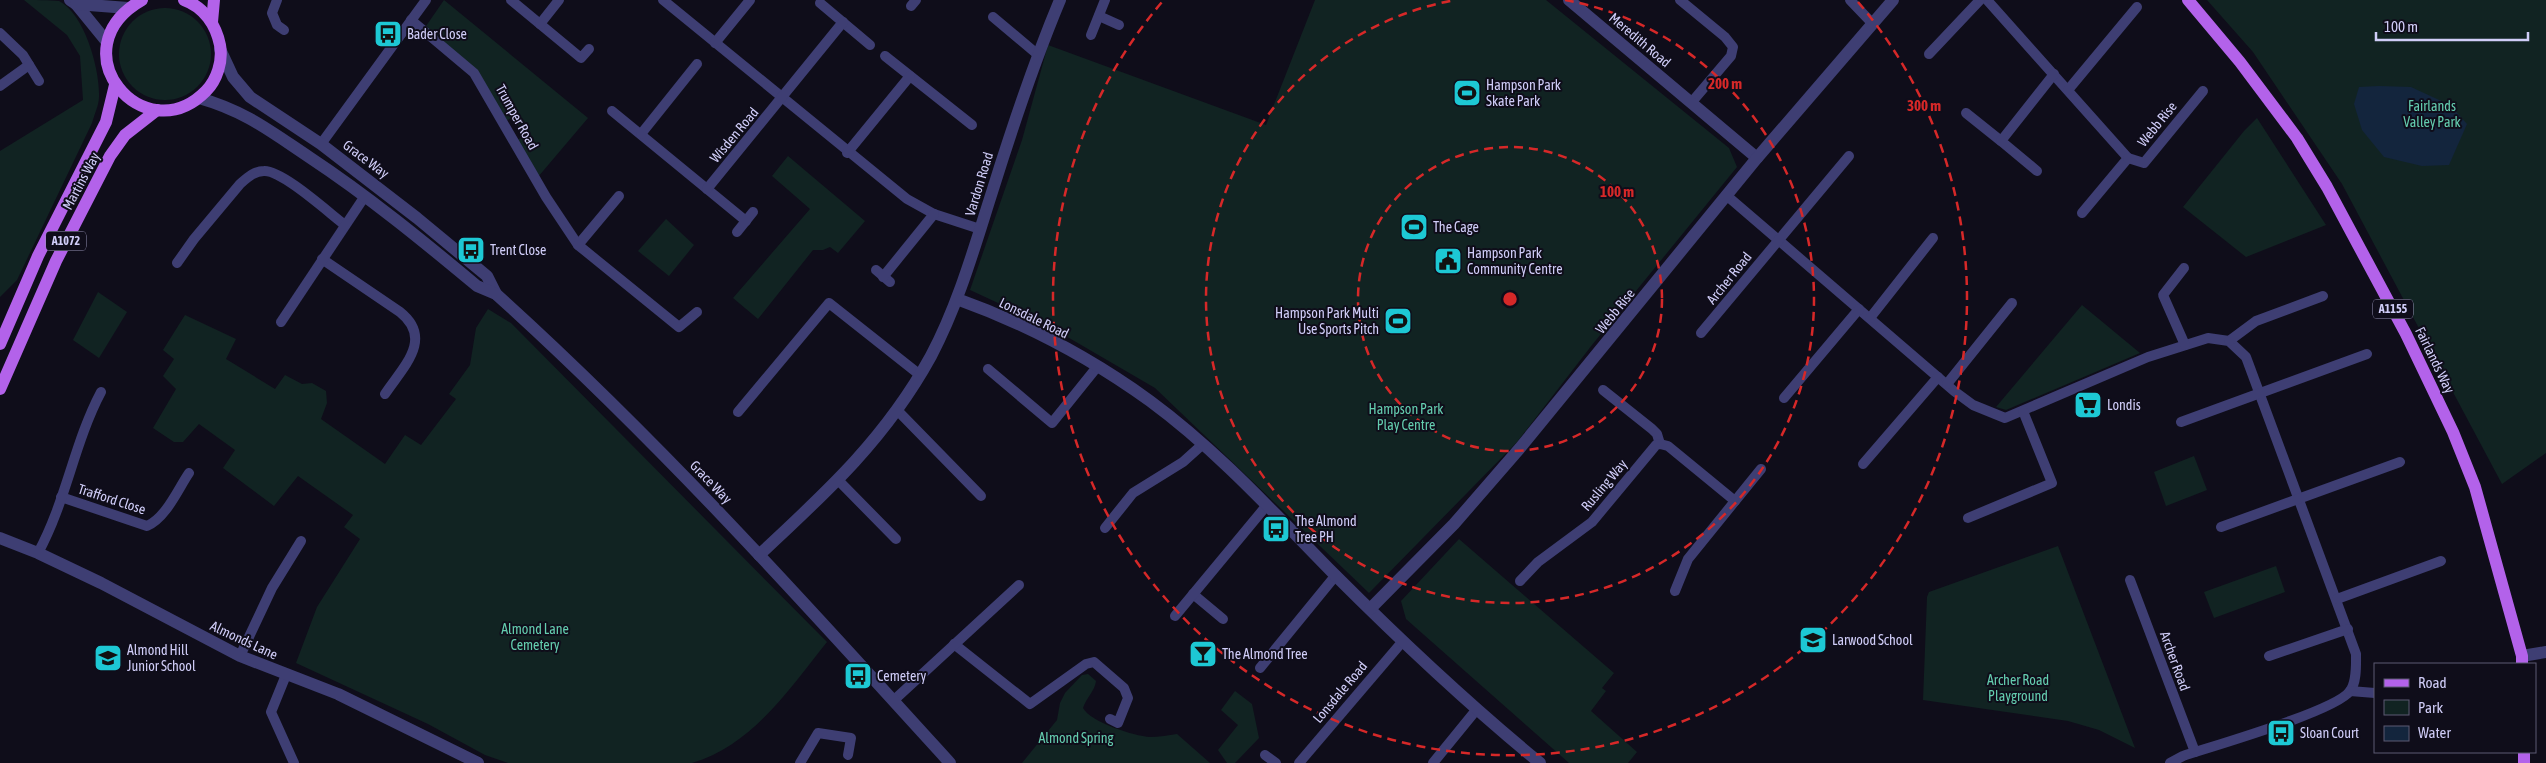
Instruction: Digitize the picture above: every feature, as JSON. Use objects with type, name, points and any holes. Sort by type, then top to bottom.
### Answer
[{"type":"main road","points":[[142,0],[128,8],[115,23],[107,42],[106,57],[115,85],[126,97],[141,106],[157,110],[179,108],[199,98],[216,76],[220,49],[212,22],[214,0]]},
{"type":"main road","points":[[184,0],[202,11],[212,22]]},
{"type":"main road","name":"Fairlands Way","points":[[2188,0],[2240,62],[2297,138],[2327,187],[2406,334],[2454,432],[2475,487],[2522,660]]},
{"type":"main road","name":"A1072","points":[[0,344],[38,256],[106,122],[115,85]]},
{"type":"main road","name":"Martins Way","points":[[0,389],[56,261],[110,156],[125,135],[157,110]]},
{"type":"street","points":[[277,0],[272,13],[277,25],[284,30]]},
{"type":"street","points":[[321,144],[426,0]]},
{"type":"street","points":[[512,0],[581,58],[589,49]]},
{"type":"street","points":[[540,24],[559,0]]},
{"type":"street","points":[[663,0],[847,153],[907,199],[934,214],[980,229]]},
{"type":"street","points":[[715,43],[750,0]]},
{"type":"street","name":"Vardon Road","points":[[759,555],[839,481],[897,410],[931,356],[957,299],[1037,54],[1060,0]]},
{"type":"street","points":[[1091,35],[1105,0]]},
{"type":"street","name":"Meredith Road","points":[[1568,0],[1757,158]]},
{"type":"street","points":[[1680,0],[1725,37],[1733,48],[1731,56],[1691,103]]},
{"type":"street","points":[[1850,0],[1872,23]]},
{"type":"street","name":"Webb Rise","points":[[1370,609],[1454,524],[1520,448],[1726,195],[1893,0]]},
{"type":"street","points":[[1929,54],[1980,0]]},
{"type":"street","points":[[73,2],[128,8]]},
{"type":"street","points":[[73,2],[107,42]]},
{"type":"street","name":"Webb Rise","points":[[1993,2],[2128,158],[2144,163],[2203,91]]},
{"type":"street","points":[[820,3],[870,45]]},
{"type":"street","points":[[2068,90],[2137,7]]},
{"type":"street","points":[[1099,16],[1119,25]]},
{"type":"street","points":[[992,17],[1037,54]]},
{"type":"street","name":"Trumper Road","points":[[411,20],[474,73],[546,197],[578,245],[679,327],[697,312]]},
{"type":"street","name":"Wisden Road","points":[[707,189],[843,22]]},
{"type":"street","points":[[0,32],[29,65],[39,81]]},
{"type":"street","name":"Grace Way","points":[[220,49],[241,88],[267,109],[321,144],[378,187],[487,276],[496,294]]},
{"type":"street","points":[[886,56],[972,126]]},
{"type":"street","points":[[0,86],[29,65]]},
{"type":"street","points":[[640,134],[697,65]]},
{"type":"street","points":[[2001,141],[2054,74]]},
{"type":"street","points":[[847,153],[910,76]]},
{"type":"street","name":"Grace Way","points":[[199,98],[238,110],[365,196],[477,286],[496,294],[588,378],[759,555],[893,701],[946,762]]},
{"type":"street","points":[[612,111],[746,221]]},
{"type":"street","points":[[1966,113],[2037,171]]},
{"type":"street","name":"Archer Road","points":[[1701,334],[1849,156]]},
{"type":"street","name":"Webb Rise","points":[[2082,213],[2128,158]]},
{"type":"street","points":[[177,263],[194,239],[240,184],[247,177],[259,171],[265,170],[279,175],[345,225]]},
{"type":"street","points":[[1726,195],[1972,405],[2005,418],[2148,357],[2208,338],[2229,341],[2246,357],[2348,629],[2356,654],[2355,675],[2350,691],[2326,708],[2194,752],[2170,763]]},
{"type":"street","points":[[281,322],[365,196]]},
{"type":"street","points":[[578,245],[619,196]]},
{"type":"street","points":[[737,232],[754,212]]},
{"type":"street","points":[[883,277],[934,214]]},
{"type":"street","points":[[1870,318],[1933,238]]},
{"type":"street","points":[[322,260],[400,312],[411,322],[415,330],[414,350],[385,394]]},
{"type":"street","points":[[2184,268],[2163,295],[2185,345]]},
{"type":"street","points":[[2229,341],[2256,321],[2323,296]]},
{"type":"street","name":"Lonsdale Road","points":[[957,299],[1043,336],[1097,366],[1149,400],[1202,444],[1267,505],[1370,609],[1477,710],[1540,763]]},
{"type":"street","points":[[738,412],[829,303],[920,375]]},
{"type":"street","points":[[1947,384],[2012,303]]},
{"type":"street","points":[[1784,398],[1859,309]]},
{"type":"street","points":[[2181,422],[2366,354]]},
{"type":"street","points":[[988,369],[1052,423],[1097,366]]},
{"type":"street","points":[[1863,464],[1938,377]]},
{"type":"street","points":[[1603,390],[1652,429],[1657,434],[1660,444],[1668,446],[1735,501]]},
{"type":"street","name":"Trafford Close","points":[[38,553],[51,527],[83,430],[102,392]]},
{"type":"street","points":[[897,410],[981,496]]},
{"type":"street","points":[[1968,518],[2052,483],[2022,411]]},
{"type":"street","points":[[1105,528],[1133,494],[1184,462],[1202,444]]},
{"type":"street","name":"Rusling Way","points":[[1520,581],[1538,562],[1592,522],[1653,448],[1660,444]]},
{"type":"street","points":[[2221,528],[2400,462]]},
{"type":"street","points":[[1675,591],[1685,563],[1762,469]]},
{"type":"street","name":"Trafford Close","points":[[61,497],[147,526],[156,521],[163,513],[189,473]]},
{"type":"street","points":[[839,481],[896,539]]},
{"type":"street","points":[[1175,616],[1267,505]]},
{"type":"street","name":"Almonds Lane","points":[[0,538],[38,553],[240,656],[338,694],[478,763]]},
{"type":"street","points":[[240,656],[272,588],[301,541]]},
{"type":"street","points":[[2337,599],[2441,561]]},
{"type":"street","points":[[1260,668],[1336,575]]},
{"type":"street","name":"Archer Road","points":[[2130,580],[2194,752]]},
{"type":"street","points":[[893,701],[1019,585]]},
{"type":"street","points":[[1193,594],[1223,619]]},
{"type":"street","points":[[2269,656],[2348,629]]},
{"type":"street","name":"Lonsdale Road","points":[[1299,763],[1403,641]]},
{"type":"street","points":[[954,644],[1030,704],[1086,664],[1094,662],[1124,688],[1128,698],[1118,723]]},
{"type":"street","points":[[2522,660],[2546,652]]},
{"type":"street","points":[[286,675],[271,712],[294,763]]},
{"type":"street","points":[[2350,691],[2374,693]]},
{"type":"street","points":[[1433,763],[1477,710]]},
{"type":"street","points":[[800,763],[818,732],[851,738],[848,755]]},
{"type":"street","points":[[1265,755],[1276,763]]},
{"type":"green space","points":[[24,0],[59,1],[76,18],[94,58],[99,86],[99,100],[92,123],[17,280],[0,297],[0,151],[83,100],[80,56],[67,35]]},
{"type":"green space","points":[[444,0],[588,118],[538,177],[517,140],[524,136],[513,117],[506,121],[477,70],[424,29]]},
{"type":"green space","name":"Hampson Park Play Centre","points":[[1315,0],[1546,0],[1729,148],[1737,167],[1592,345],[1517,442],[1369,593],[1155,388],[1052,328],[970,290],[1022,140],[1048,45],[1266,125]]},
{"type":"green space","name":"Fairlands Valley Park","points":[[2207,0],[2546,0],[2546,453],[2502,484],[2342,184],[2253,52]]},
{"type":"green space","points":[[165,8],[182,12],[197,22],[207,37],[211,54],[207,71],[197,86],[182,96],[165,100],[148,96],[133,86],[123,71],[119,54],[123,37],[133,22],[148,12]]},
{"type":"green space","points":[[2257,118],[2326,225],[2246,257],[2183,207],[2244,131]]},
{"type":"green space","points":[[788,156],[865,221],[838,253],[830,247],[823,250],[813,250],[758,319],[733,298],[810,209],[772,176]]},
{"type":"green space","points":[[666,219],[694,245],[669,276],[638,251]]},
{"type":"green space","points":[[98,292],[127,312],[99,358],[73,340]]},
{"type":"green space","points":[[2082,305],[2140,353],[2006,410],[1996,407]]},
{"type":"green space","name":"Almond Lane Cemetery","points":[[488,309],[511,323],[827,642],[784,696],[752,729],[714,755],[692,763],[508,763],[485,755],[428,724],[296,663],[317,607],[360,539],[344,527],[353,515],[298,476],[274,506],[223,468],[235,450],[199,424],[183,442],[174,442],[153,428],[176,389],[163,376],[174,359],[163,350],[185,315],[236,339],[226,359],[275,389],[285,375],[302,384],[312,383],[326,391],[327,403],[321,419],[385,464],[405,435],[421,445],[456,399],[449,394],[470,365],[476,328]]},
{"type":"green space","points":[[2194,456],[2207,490],[2166,506],[2154,472]]},
{"type":"green space","points":[[1459,539],[1614,673],[1602,688],[1606,691],[1591,711],[1637,752],[1628,763],[1569,763],[1406,619],[1401,601]]},
{"type":"green space","name":"Archer Road Playground","points":[[2058,546],[2135,748],[2099,730],[2068,721],[1923,700],[1927,597],[1929,592]]},
{"type":"green space","points":[[2276,566],[2285,592],[2214,618],[2204,592]]},
{"type":"green space","name":"Almond Spring","points":[[1088,674],[1096,681],[1083,708],[1087,713],[1103,723],[1143,736],[1153,737],[1177,734],[1210,763],[1022,763],[1057,720],[1060,703],[1065,693],[1082,675]]},
{"type":"green space","points":[[1235,691],[1252,704],[1259,738],[1235,763],[1227,763],[1218,750],[1238,725],[1221,710]]},
{"type":"water","points":[[2359,87],[2411,87],[2450,105],[2467,124],[2449,165],[2422,166],[2384,157],[2362,130],[2354,104]]},
{"type":"place","name":"Bader Close","points":[[388,34]]},
{"type":"place","name":"Hampson Park Skate Park","points":[[1467,93]]},
{"type":"place","name":"The Cage","points":[[1414,227]]},
{"type":"place","name":"Trent Close","points":[[471,250]]},
{"type":"place","name":"Hampson Park Community Centre","points":[[1448,261]]},
{"type":"place","name":"Hampson Park Multi Use Sports Pitch","points":[[1398,321]]},
{"type":"place","name":"Londis","points":[[2088,405]]},
{"type":"place","name":"The Almond Tree PH","points":[[1276,529]]},
{"type":"place","name":"Larwood School","points":[[1813,640]]},
{"type":"place","name":"The Almond Tree","points":[[1203,654]]},
{"type":"place","name":"Almond Hill Junior School","points":[[108,658]]},
{"type":"place","name":"Cemetery","points":[[858,676]]},
{"type":"place","name":"Sloan Court","points":[[2281,733]]}]
